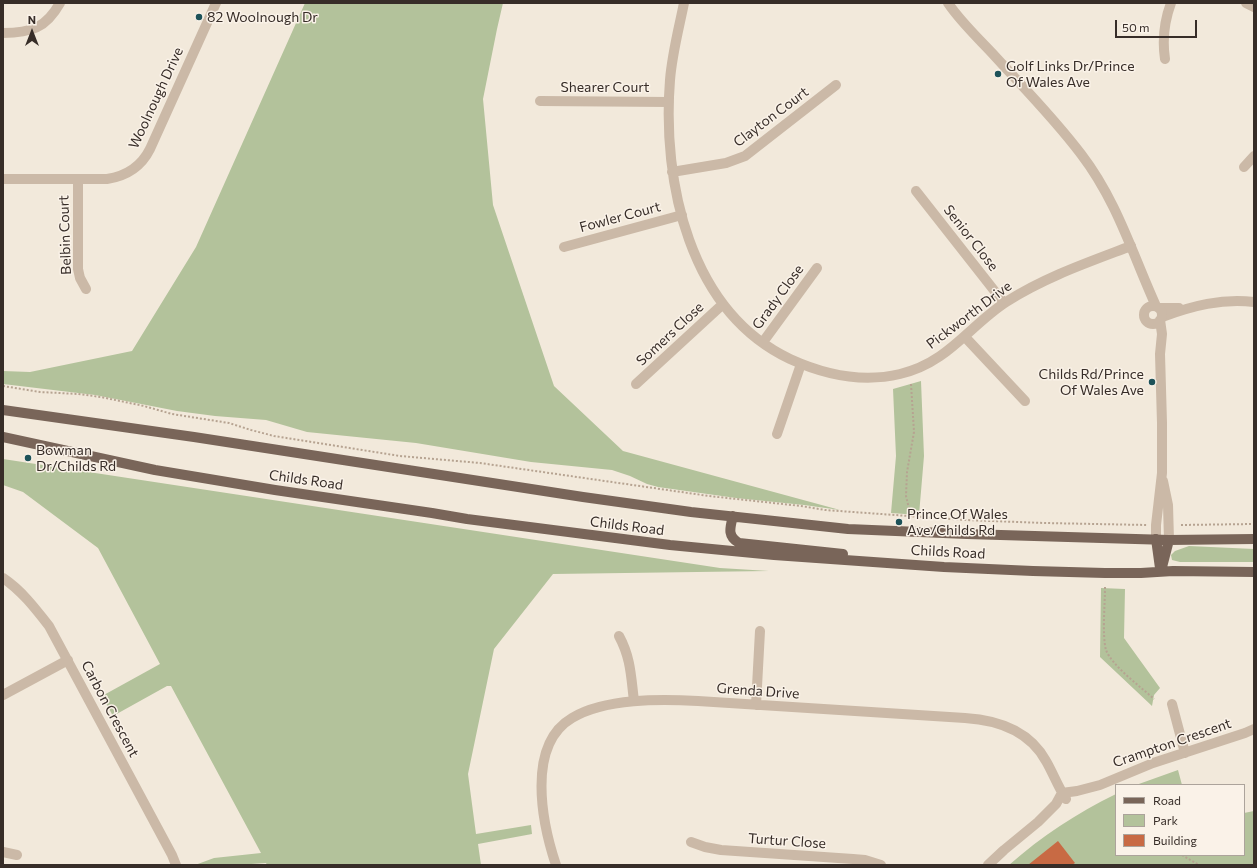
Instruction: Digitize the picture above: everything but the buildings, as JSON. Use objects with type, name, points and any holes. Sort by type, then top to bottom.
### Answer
[{"type":"main road","name":"Childs Road","points":[[3,410],[194,437],[583,497],[848,529],[1169,540],[1254,539]]},
{"type":"main road","name":"Childs Road","points":[[3,437],[190,476],[275,490],[466,519],[670,545],[774,555],[1033,571],[1105,573],[1254,572]]},
{"type":"main road","points":[[733,516],[730,534],[733,540],[739,543],[862,556],[894,563]]},
{"type":"main road","points":[[1156,539],[1161,572]]},
{"type":"main road","points":[[1161,572],[1169,540]]},
{"type":"street","points":[[3,33],[28,32],[37,28],[50,18],[60,3]]},
{"type":"street","name":"Woolnough Drive","points":[[3,179],[107,179],[116,178],[131,171],[142,161],[150,149],[216,3]]},
{"type":"street","name":"Pickworth Drive","points":[[684,3],[673,57],[668,126],[672,172],[682,215],[691,246],[699,265],[723,304],[740,324],[784,356],[801,364],[830,374],[868,378],[900,374],[919,367],[948,351],[1004,303],[1037,283],[1131,246]]},
{"type":"street","points":[[948,3],[974,34],[1045,111],[1082,155],[1112,204],[1131,246],[1143,279],[1159,313],[1162,334],[1160,354],[1162,473],[1156,525],[1156,539]]},
{"type":"street","points":[[1165,58],[1163,37],[1167,14],[1171,3]]},
{"type":"street","points":[[1246,3],[1254,7]]},
{"type":"street","name":"Clayton Court","points":[[672,172],[726,163],[745,156],[836,85]]},
{"type":"street","name":"Shearer Court","points":[[540,101],[669,102]]},
{"type":"street","points":[[1244,167],[1254,156]]},
{"type":"street","name":"Belbin Court","points":[[78,179],[78,269],[80,278],[86,288]]},
{"type":"street","name":"Senior Close","points":[[916,191],[1004,303]]},
{"type":"street","name":"Fowler Court","points":[[564,246],[682,215]]},
{"type":"street","name":"Grady Close","points":[[763,342],[817,268]]},
{"type":"street","points":[[1143,279],[1145,319],[1155,336],[1160,354]]},
{"type":"street","points":[[1145,310],[1150,307],[1159,313],[1208,303],[1228,301],[1254,302]]},
{"type":"street","name":"Somers Close","points":[[636,384],[723,304]]},
{"type":"street","points":[[1149,324],[1155,324],[1159,313]]},
{"type":"street","points":[[964,337],[1025,401]]},
{"type":"street","points":[[777,434],[801,364]]},
{"type":"street","points":[[1162,473],[1168,505],[1169,540]]},
{"type":"street","name":"Carbon Crescent","points":[[3,578],[23,594],[49,626],[176,865]]},
{"type":"street","points":[[756,705],[760,631]]},
{"type":"street","points":[[619,636],[626,648],[629,658],[634,701]]},
{"type":"street","points":[[3,695],[68,660]]},
{"type":"street","name":"Grenda Drive","points":[[556,865],[549,841],[543,801],[543,768],[545,754],[549,744],[562,726],[571,718],[604,706],[634,701],[675,700],[981,719],[993,721],[1006,725],[1017,731],[1038,749],[1046,760],[1064,796]]},
{"type":"street","points":[[1172,704],[1185,752]]},
{"type":"street","name":"Crampton Crescent","points":[[1064,796],[1100,784],[1153,763],[1254,729]]},
{"type":"street","points":[[988,865],[1038,822],[1064,796]]},
{"type":"street","name":"Turtur Close","points":[[691,842],[705,847],[721,850],[865,860],[881,865]]},
{"type":"street","points":[[3,852],[17,855]]},
{"type":"path","points":[[911,384],[914,432],[907,472],[906,496],[912,517]]},
{"type":"path","points":[[3,386],[40,392],[101,397],[144,406],[172,414],[229,423],[274,436],[400,456],[480,463],[709,496],[824,510],[912,517],[1044,523],[1156,525]]},
{"type":"path","points":[[1181,524],[1254,524]]},
{"type":"path","points":[[1105,587],[1104,640],[1107,651],[1116,665],[1154,699]]},
{"type":"path","points":[[1184,856],[1199,865]]},
{"type":"green space","points":[[305,3],[503,3],[483,99],[493,205],[554,386],[623,451],[840,510],[658,487],[612,470],[531,462],[416,443],[307,432],[266,420],[177,411],[95,395],[3,384],[3,371],[30,372],[132,351],[196,247]]},
{"type":"green space","points":[[921,381],[924,456],[919,515],[891,513],[896,456],[893,389]]},
{"type":"green space","points":[[3,459],[720,568],[769,571],[553,574],[494,649],[468,774],[476,834],[531,825],[532,834],[478,844],[481,865],[267,865],[266,863],[195,865],[214,858],[261,853],[171,686],[167,686],[113,716],[102,696],[160,664],[98,548],[23,492],[3,485]]},
{"type":"green space","points":[[1189,546],[1254,549],[1254,562],[1180,562],[1172,560],[1171,555],[1175,551]]},
{"type":"green space","points":[[1101,588],[1125,589],[1124,638],[1160,688],[1154,695],[1152,706],[1100,657]]},
{"type":"green space","points":[[1178,770],[1182,784],[1139,784]]},
{"type":"green space","points":[[1115,795],[1115,856],[1245,856],[1245,813],[1254,811],[1254,865],[1009,865],[1034,844],[1087,809]]},
{"type":"place","name":"82 Woolnough Dr","points":[[199,17]]},
{"type":"place","name":"Golf Links Dr/Prince Of Wales Ave","points":[[998,74]]},
{"type":"place","name":"Childs Rd/Prince Of Wales Ave","points":[[1152,382]]},
{"type":"place","name":"Bowman Dr/Childs Rd","points":[[28,458]]},
{"type":"place","name":"Prince Of Wales Ave/Childs Rd","points":[[899,522]]}]
